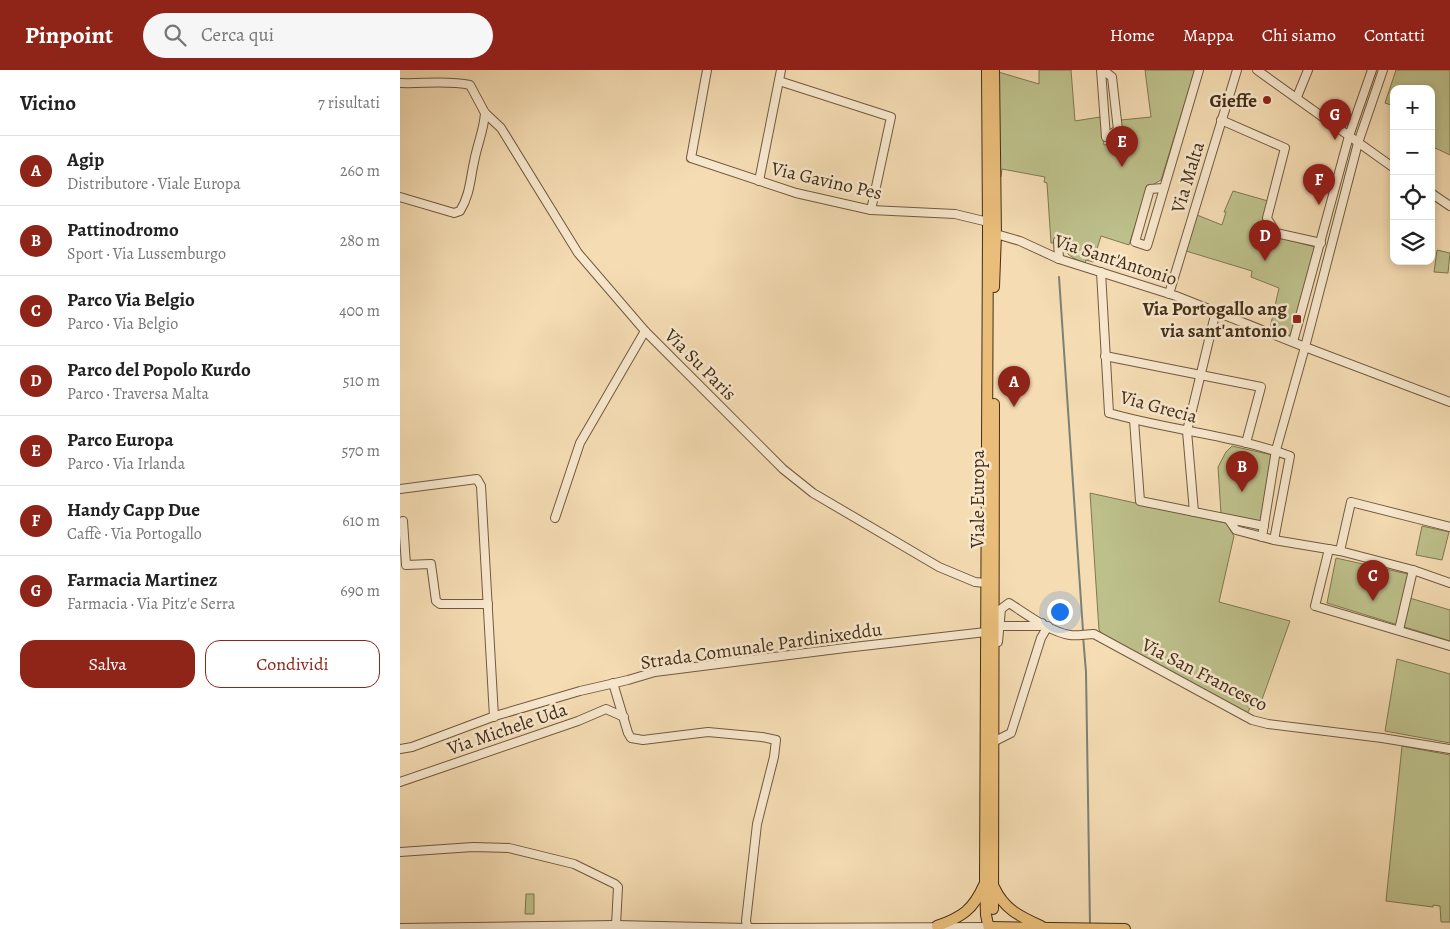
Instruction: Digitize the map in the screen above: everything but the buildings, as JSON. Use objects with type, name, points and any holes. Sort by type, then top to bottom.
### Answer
[{"type":"main road","name":"Viale Europa","points":[[987,70],[986,632],[989,883],[993,914],[989,928]]},
{"type":"main road","name":"Viale Europa","points":[[989,883],[994,643],[993,330],[996,234],[994,70]]},
{"type":"main road","points":[[940,928],[970,908],[989,883],[1006,906],[1016,914],[1042,928]]},
{"type":"main road","points":[[989,928],[1080,927],[1125,929]]},
{"type":"street","name":"Via Gavino Pes","points":[[707,70],[691,158],[796,194],[871,210],[947,213],[988,222]]},
{"type":"street","points":[[758,181],[781,70]]},
{"type":"street","points":[[1102,70],[1112,77],[1118,130],[1106,137],[1102,70]]},
{"type":"street","points":[[1164,188],[1150,188],[1136,242],[1147,246],[1199,70]]},
{"type":"street","name":"Via Malta","points":[[1169,294],[1237,70]]},
{"type":"street","points":[[1257,70],[1390,165]]},
{"type":"street","points":[[1297,97],[1308,70]]},
{"type":"street","points":[[1293,342],[1349,136],[1372,70]]},
{"type":"street","points":[[1262,537],[1276,450],[1358,143],[1383,70]]},
{"type":"street","points":[[779,81],[892,117],[871,210]]},
{"type":"street","name":"Via Su Paris","points":[[400,83],[455,82],[470,85],[485,113],[500,128],[578,253],[645,331],[783,470],[813,493],[938,567],[975,582],[986,583]]},
{"type":"street","points":[[400,196],[454,213],[460,211],[469,195],[474,162],[484,130],[485,113]]},
{"type":"street","points":[[1221,120],[1285,148],[1267,218],[1276,233],[1321,244]]},
{"type":"street","points":[[1435,196],[1450,206]]},
{"type":"street","name":"Via Sant'Antonio","points":[[996,234],[1020,241],[1059,259],[1216,311],[1450,402]]},
{"type":"street","points":[[1058,242],[1059,259]]},
{"type":"street","name":"Via Grecia","points":[[1101,272],[1109,413],[1276,450]]},
{"type":"street","points":[[1194,512],[1187,430],[1216,311]]},
{"type":"street","points":[[555,518],[580,443],[645,331]]},
{"type":"street","points":[[1105,356],[1261,387],[1246,443]]},
{"type":"street","points":[[1134,420],[1140,501],[1264,526]]},
{"type":"street","points":[[1274,540],[1290,456],[1276,450]]},
{"type":"street","points":[[400,489],[477,480],[481,486],[494,717]]},
{"type":"street","points":[[1340,551],[1351,502],[1450,527]]},
{"type":"street","points":[[1229,520],[1236,530],[1274,540],[1340,551],[1413,570],[1450,583]]},
{"type":"street","points":[[403,521],[406,565],[431,564],[436,601],[440,604],[488,604]]},
{"type":"street","points":[[1329,549],[1316,606],[1450,646]]},
{"type":"street","points":[[1398,630],[1413,570]]},
{"type":"street","name":"Via San Francesco","points":[[994,643],[998,642],[1001,609],[1009,603],[1045,624],[1069,635],[1094,634],[1252,720],[1268,724],[1382,738],[1450,749]]},
{"type":"street","points":[[993,742],[1011,733],[1045,624]]},
{"type":"street","name":"Via San Francesco","points":[[1000,626],[1040,626],[1045,624]]},
{"type":"street","name":"Strada Comunale Pardinixeddu","points":[[400,749],[412,747],[494,717],[580,690],[613,684],[655,672],[986,632]]},
{"type":"street","points":[[613,684],[631,738],[643,740],[708,732],[776,740],[758,824],[746,921],[748,929]]},
{"type":"street","name":"Via Michele Uda","points":[[400,782],[578,721],[606,709],[624,717]]},
{"type":"street","points":[[400,852],[473,847],[509,848],[574,864],[616,884],[618,887],[616,924]]},
{"type":"street","points":[[400,928],[616,924],[748,929],[989,928]]},
{"type":"green space","points":[[1039,70],[1071,70],[1075,121],[1100,117],[1104,145],[1109,144],[1123,134],[1121,120],[1151,117],[1145,70],[1195,70],[1161,180],[1147,188],[1129,245],[1101,236],[1093,262],[1086,260],[1085,263],[1077,260],[1068,254],[1062,243],[1051,243],[1045,177],[1002,169],[1001,177],[997,180],[995,71],[1039,84]]},
{"type":"green space","points":[[1396,70],[1450,70],[1450,155],[1435,148],[1435,85],[1391,85]]},
{"type":"green space","points":[[1390,88],[1390,105],[1385,103]]},
{"type":"green space","points":[[1233,191],[1268,201],[1263,218],[1273,236],[1315,247],[1292,336],[1270,328],[1279,288],[1251,277],[1252,271],[1186,251],[1197,215],[1222,225],[1226,212],[1224,212]]},
{"type":"green space","points":[[1437,250],[1450,253],[1448,273],[1434,272]]},
{"type":"green space","points":[[1232,446],[1272,455],[1260,523],[1221,514],[1218,467],[1226,452]]},
{"type":"green space","points":[[1090,493],[1226,523],[1234,536],[1219,602],[1290,621],[1260,705],[1253,702],[1247,714],[1106,638],[1099,630]]},
{"type":"green space","points":[[1422,526],[1449,532],[1442,560],[1416,555]]},
{"type":"green space","points":[[1336,558],[1408,574],[1403,596],[1450,610],[1450,641],[1327,603]]},
{"type":"green space","points":[[1397,659],[1450,674],[1450,743],[1385,731]]},
{"type":"green space","points":[[1402,746],[1450,755],[1450,922],[1441,922],[1440,906],[1433,905],[1433,907],[1386,901]]},
{"type":"green space","points":[[526,894],[534,894],[534,914],[525,914]]},
{"type":"waterway","points":[[1059,277],[1083,631]]},
{"type":"waterway","points":[[1083,636],[1086,672],[1090,924]]},
{"type":"place","name":"Gieffe","points":[[1267,100]]},
{"type":"place","name":"Farmacia Martinez","points":[[1335,140]]},
{"type":"place","name":"Parco Europa","points":[[1122,167]]},
{"type":"place","name":"Handy Capp Due","points":[[1319,205]]},
{"type":"place","name":"Parco del Popolo Kurdo","points":[[1265,261]]},
{"type":"place","name":"Via Portogallo ang via sant'antonio","points":[[1297,319]]},
{"type":"place","name":"Agip","points":[[1014,407]]},
{"type":"place","name":"Pattinodromo","points":[[1242,492]]},
{"type":"place","name":"Parco Via Belgio","points":[[1373,601]]}]
